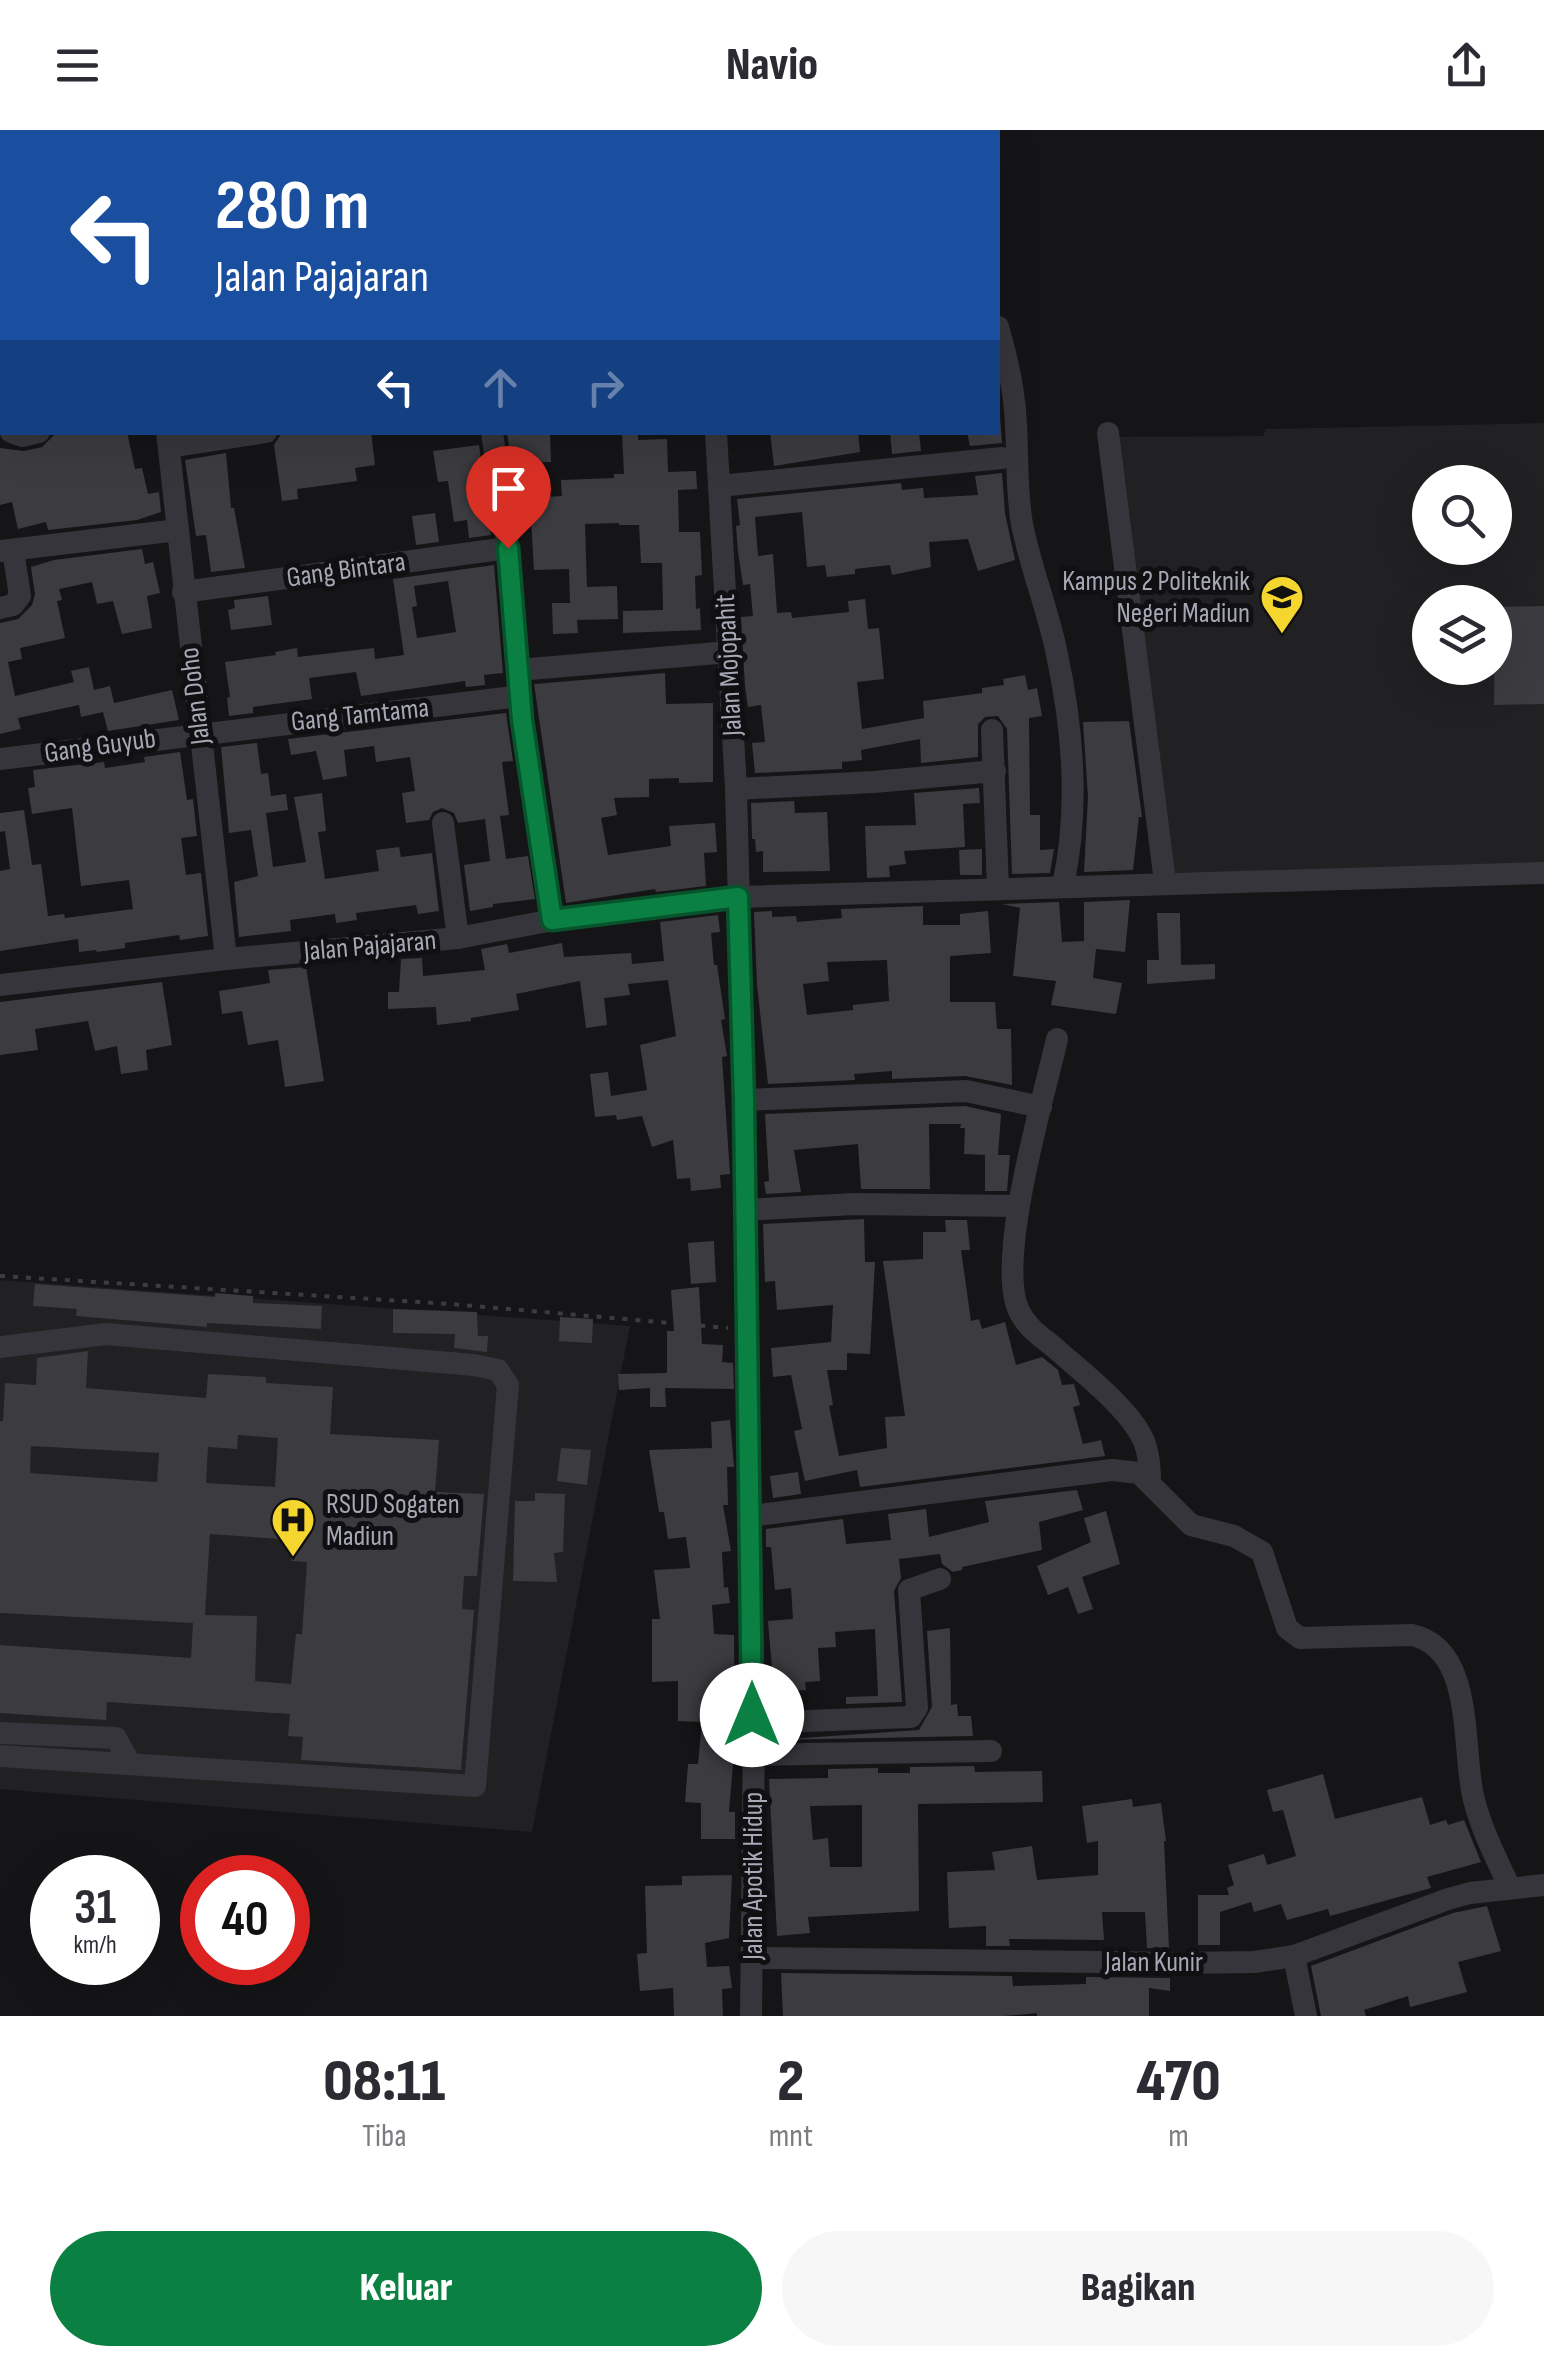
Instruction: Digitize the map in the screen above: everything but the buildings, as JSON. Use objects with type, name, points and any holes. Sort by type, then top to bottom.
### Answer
[{"type":"street","points":[[1000,337],[1015,410],[1022,527],[1056,650],[1070,736],[1072,822],[1063,885]]},
{"type":"street","points":[[1108,434],[1165,882]]},
{"type":"street","points":[[168,440],[229,435]]},
{"type":"street","points":[[492,435],[508,548],[520,696],[552,920]]},
{"type":"street","name":"Jalan Mojopahit","points":[[716,435],[736,789],[738,897]]},
{"type":"street","name":"Jalan Doho","points":[[168,440],[226,959]]},
{"type":"street","points":[[719,486],[1002,458]]},
{"type":"street","points":[[0,608],[13,605],[20,596],[6,550],[178,530]]},
{"type":"street","name":"Gang Bintara","points":[[183,592],[508,548]]},
{"type":"street","points":[[518,670],[728,652]]},
{"type":"street","name":"Gang Tamtama","points":[[199,733],[520,696]]},
{"type":"street","points":[[992,730],[998,888]]},
{"type":"street","name":"Gang Guyub","points":[[0,759],[199,733]]},
{"type":"street","points":[[736,789],[995,771]]},
{"type":"street","points":[[442,823],[458,938]]},
{"type":"street","name":"Jalan Pajajaran","points":[[0,985],[458,938],[552,920],[738,897],[1544,873]]},
{"type":"street","name":"Jalan Apotik Hidup","points":[[738,897],[754,1723],[751,2016]]},
{"type":"street","points":[[1057,1039],[1018,1206],[1014,1285],[1018,1308],[1030,1328],[1114,1404],[1141,1434],[1148,1451],[1150,1482]]},
{"type":"street","points":[[744,1100],[966,1091],[1041,1108]]},
{"type":"street","points":[[745,1210],[854,1204],[1018,1206]]},
{"type":"street","points":[[0,1347],[106,1334],[474,1365],[498,1370],[508,1384],[475,1786],[0,1756]]},
{"type":"street","points":[[750,1516],[1112,1470],[1139,1473],[1191,1524],[1234,1536],[1262,1552],[1287,1628],[1300,1638],[1412,1635],[1428,1638],[1444,1652],[1460,1691],[1474,1801],[1510,1888]]},
{"type":"street","points":[[754,1723],[911,1717],[917,1708],[909,1590],[940,1579]]},
{"type":"street","points":[[0,1734],[116,1738],[130,1764]]},
{"type":"street","points":[[754,1755],[990,1752]]},
{"type":"street","name":"Jalan Kunir","points":[[752,1958],[1254,1962],[1294,1956],[1448,1899],[1544,1885]]},
{"type":"street","points":[[1294,1956],[1306,2016]]},
{"type":"path","points":[[0,1276],[451,1304],[748,1330]]},
{"type":"shaded area","name":"Kampus 2 Politeknik Negeri Madiun","points":[[1544,423],[1544,865],[1173,873],[1110,437],[1264,436],[1265,429]]},
{"type":"shaded area","name":"RSUD Sogaten Madiun","points":[[0,1280],[630,1326],[532,1832],[0,1789]]},
{"type":"place","name":"Kampus 2 Politeknik Negeri Madiun","points":[[1282,635]]},
{"type":"place","name":"RSUD Sogaten Madiun","points":[[293,1558]]},
{"type":"route","points":[[508,548],[522,720],[552,920],[738,897],[752,1715]]}]
